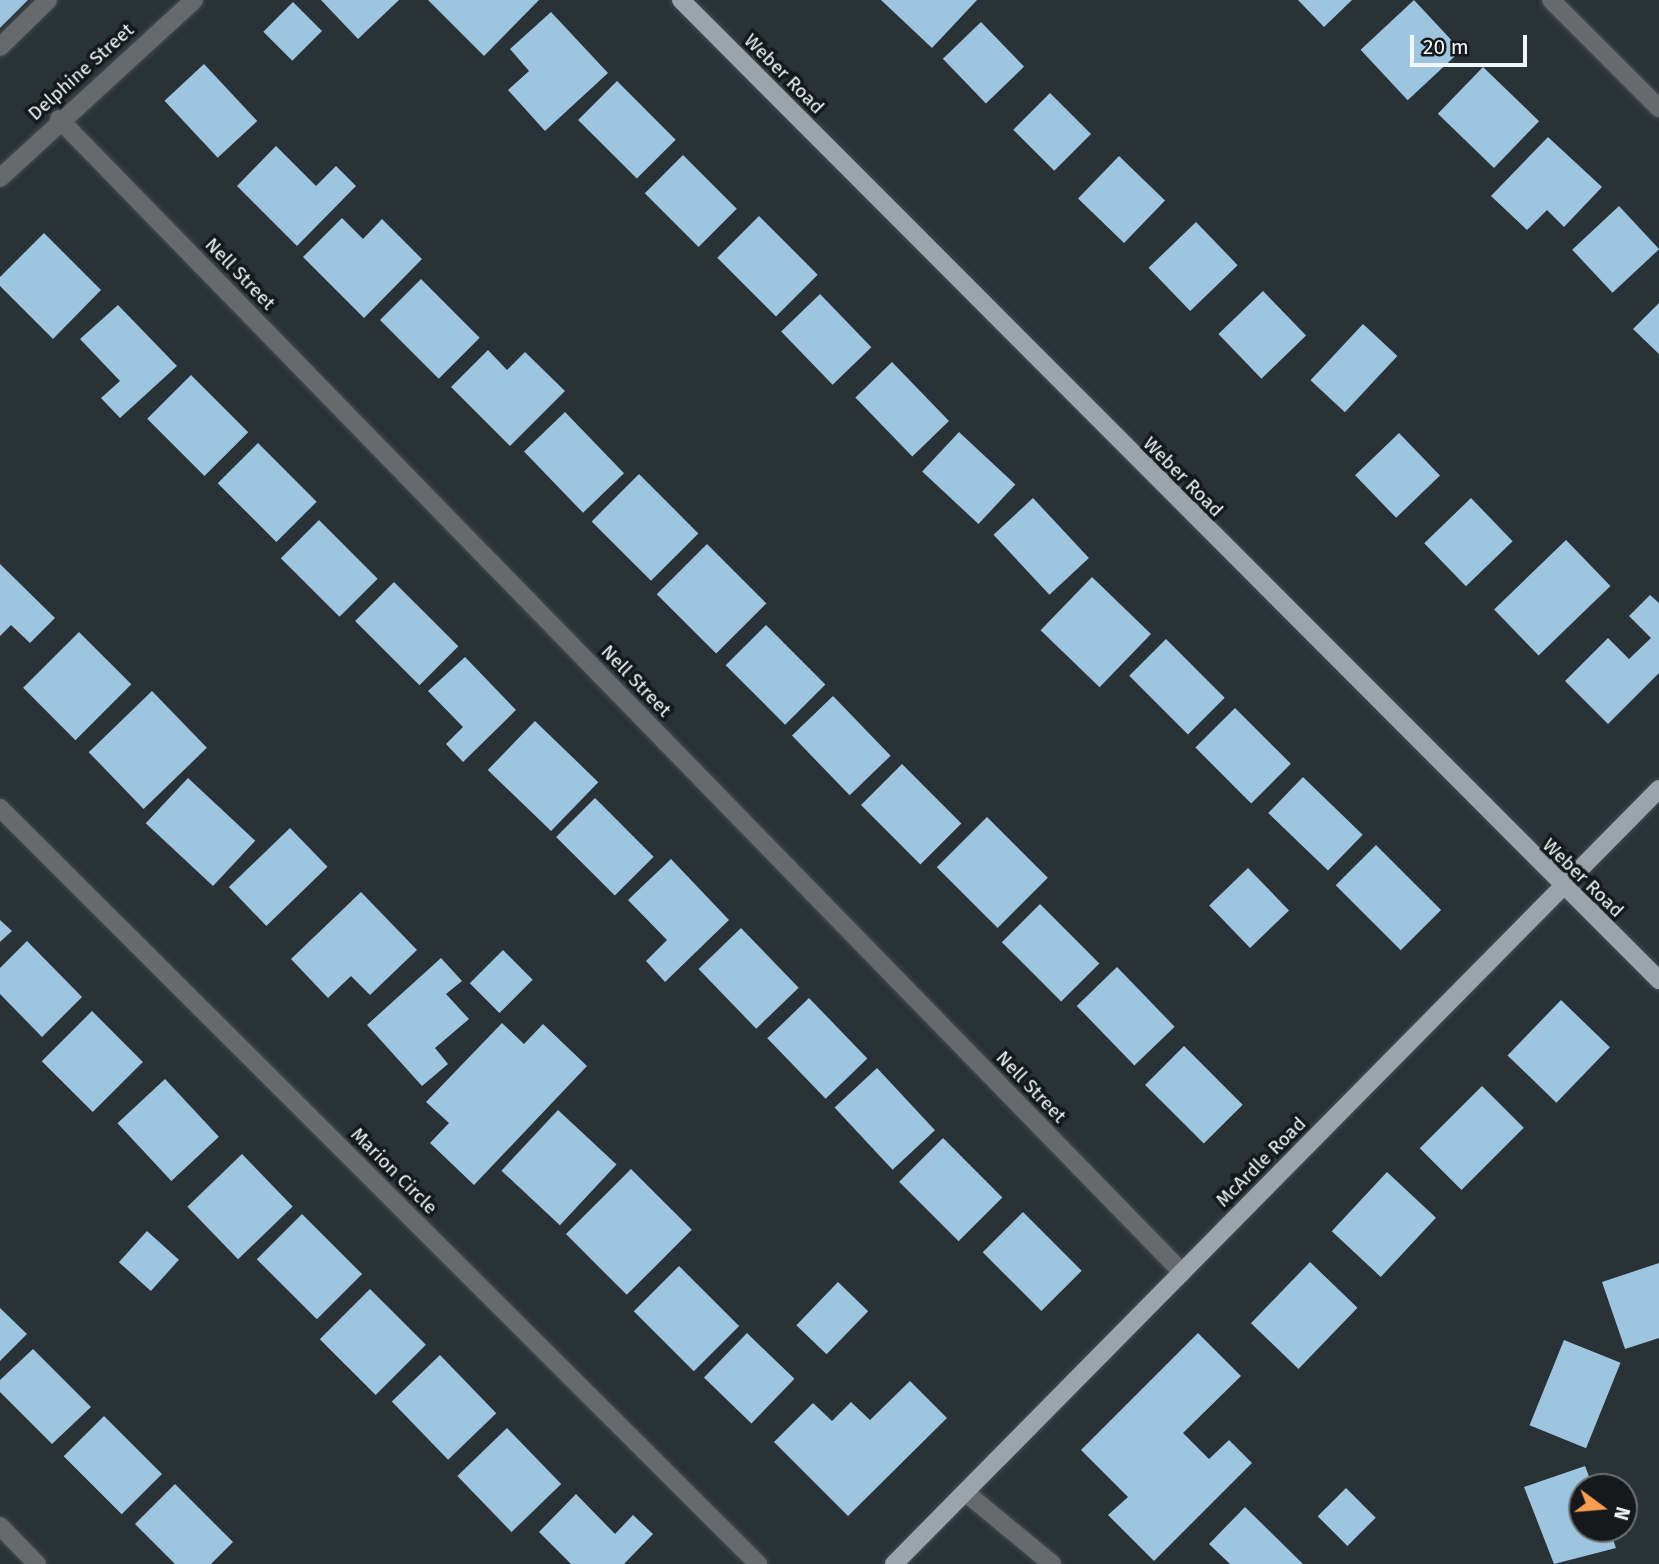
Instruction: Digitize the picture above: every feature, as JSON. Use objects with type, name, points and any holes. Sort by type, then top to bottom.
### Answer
[{"type":"main road","name":"Weber Road","points":[[681,0],[1561,888],[1659,980]]},
{"type":"main road","name":"McArdle Road","points":[[894,1564],[1659,789]]},
{"type":"street","points":[[0,47],[48,0]]},
{"type":"street","name":"Delphine Street","points":[[0,178],[59,119],[194,0]]},
{"type":"street","points":[[1551,0],[1659,108]]},
{"type":"street","name":"Nell Street","points":[[59,119],[1182,1272]]},
{"type":"street","name":"Marion Circle","points":[[0,808],[758,1564]]},
{"type":"street","points":[[965,1492],[1052,1564]]},
{"type":"street","points":[[0,1526],[37,1564]]},
{"type":"building","points":[[0,0],[28,0],[0,28]]},
{"type":"building","points":[[321,0],[399,0],[358,39]]},
{"type":"building","points":[[428,0],[539,0],[484,56]]},
{"type":"building","points":[[881,0],[977,0],[932,48]]},
{"type":"building","points":[[1298,0],[1352,0],[1324,27]]},
{"type":"building","points":[[1414,0],[1461,50],[1408,100],[1361,50]]},
{"type":"building","points":[[293,2],[322,31],[292,61],[263,32]]},
{"type":"building","points":[[551,12],[608,73],[545,131],[508,90],[529,71],[510,49]]},
{"type":"building","points":[[981,22],[1024,67],[986,103],[943,59]]},
{"type":"building","points":[[204,64],[257,121],[218,158],[165,101]]},
{"type":"building","points":[[1483,67],[1539,121],[1494,168],[1438,114]]},
{"type":"building","points":[[617,81],[676,140],[637,179],[578,120]]},
{"type":"building","points":[[1050,93],[1091,134],[1054,171],[1013,130]]},
{"type":"building","points":[[1548,137],[1602,187],[1564,227],[1547,210],[1527,230],[1491,196]]},
{"type":"building","points":[[276,146],[316,186],[336,166],[356,186],[297,246],[237,186]]},
{"type":"building","points":[[683,155],[737,209],[699,247],[645,193]]},
{"type":"building","points":[[1119,156],[1165,200],[1124,243],[1078,198]]},
{"type":"building","points":[[1619,206],[1659,249],[1612,293],[1572,250]]},
{"type":"building","points":[[759,216],[818,275],[776,316],[717,258]]},
{"type":"building","points":[[342,218],[363,239],[382,219],[422,259],[364,318],[303,257]]},
{"type":"building","points":[[1196,222],[1238,265],[1190,311],[1149,268]]},
{"type":"building","points":[[44,233],[101,290],[53,339],[0,286],[0,277]]},
{"type":"building","points":[[421,279],[480,338],[439,379],[380,320]]},
{"type":"building","points":[[1263,291],[1306,336],[1261,379],[1218,334]]},
{"type":"building","points":[[820,294],[871,347],[833,385],[781,332]]},
{"type":"building","points":[[1659,303],[1659,354],[1633,329]]},
{"type":"building","points":[[118,305],[177,366],[120,418],[101,398],[120,381],[80,339]]},
{"type":"building","points":[[1363,324],[1397,356],[1345,412],[1310,380]]},
{"type":"building","points":[[488,350],[507,370],[525,352],[565,391],[510,446],[451,387]]},
{"type":"building","points":[[892,362],[949,421],[912,456],[855,397]]},
{"type":"building","points":[[191,375],[248,432],[204,476],[147,419]]},
{"type":"building","points":[[565,412],[624,473],[583,513],[524,452]]},
{"type":"building","points":[[959,432],[1015,485],[978,524],[922,471]]},
{"type":"building","points":[[1399,433],[1440,475],[1396,518],[1355,475]]},
{"type":"building","points":[[258,443],[317,502],[276,542],[218,483]]},
{"type":"building","points":[[639,474],[698,533],[651,581],[592,521]]},
{"type":"building","points":[[1033,498],[1089,558],[1049,595],[994,535]]},
{"type":"building","points":[[1471,498],[1513,541],[1466,586],[1424,543]]},
{"type":"building","points":[[319,520],[378,579],[340,617],[281,558]]},
{"type":"building","points":[[1566,540],[1610,586],[1539,656],[1494,609]]},
{"type":"building","points":[[707,544],[766,603],[716,654],[657,594]]},
{"type":"building","points":[[0,564],[55,618],[30,643],[11,625],[0,636]]},
{"type":"building","points":[[1092,577],[1151,634],[1100,687],[1041,630]]},
{"type":"building","points":[[394,582],[458,646],[419,685],[355,621]]},
{"type":"building","points":[[1650,595],[1659,603],[1659,673],[1608,724],[1565,681],[1608,638],[1629,659],[1651,638],[1629,616]]},
{"type":"building","points":[[766,625],[825,684],[785,725],[726,665]]},
{"type":"building","points":[[79,632],[131,684],[75,740],[23,688]]},
{"type":"building","points":[[1166,639],[1225,698],[1188,734],[1129,676]]},
{"type":"building","points":[[465,657],[516,710],[463,762],[446,744],[463,727],[428,691]]},
{"type":"building","points":[[152,691],[207,748],[144,809],[89,752]]},
{"type":"building","points":[[833,696],[891,756],[850,795],[792,736]]},
{"type":"building","points":[[1235,708],[1291,764],[1251,803],[1195,748]]},
{"type":"building","points":[[535,721],[598,782],[551,831],[488,770]]},
{"type":"building","points":[[902,764],[961,823],[920,864],[861,805]]},
{"type":"building","points":[[1303,777],[1363,835],[1328,871],[1268,813]]},
{"type":"building","points":[[188,778],[255,841],[213,886],[146,823]]},
{"type":"building","points":[[595,798],[654,857],[615,896],[556,837]]},
{"type":"building","points":[[987,817],[1048,878],[998,928],[937,867]]},
{"type":"building","points":[[290,828],[328,867],[266,926],[229,887]]},
{"type":"building","points":[[1376,845],[1441,910],[1401,950],[1336,885]]},
{"type":"building","points":[[671,859],[729,920],[665,982],[646,961],[667,940],[628,900]]},
{"type":"building","points":[[1248,868],[1289,910],[1250,948],[1209,906]]},
{"type":"building","points":[[361,892],[417,950],[370,995],[351,976],[328,998],[291,959]]},
{"type":"building","points":[[1040,904],[1099,963],[1061,1002],[1002,942]]},
{"type":"building","points":[[0,920],[12,931],[0,942]]},
{"type":"building","points":[[741,928],[799,988],[756,1029],[699,969]]},
{"type":"building","points":[[27,941],[82,997],[42,1037],[0,994],[0,968]]},
{"type":"building","points":[[503,950],[533,980],[499,1013],[470,983]]},
{"type":"building","points":[[441,958],[462,981],[446,994],[469,1019],[435,1048],[448,1064],[422,1086],[367,1025]]},
{"type":"building","points":[[1117,967],[1175,1027],[1134,1066],[1077,1006]]},
{"type":"building","points":[[809,998],[867,1058],[826,1099],[767,1038]]},
{"type":"building","points":[[1561,1000],[1610,1047],[1556,1103],[1508,1055]]},
{"type":"building","points":[[92,1011],[143,1062],[93,1112],[42,1061]]},
{"type":"building","points":[[502,1023],[524,1044],[543,1024],[587,1066],[474,1185],[430,1143],[449,1123],[426,1102]]},
{"type":"building","points":[[1184,1046],[1243,1105],[1204,1144],[1145,1085]]},
{"type":"building","points":[[877,1068],[935,1130],[893,1170],[835,1108]]},
{"type":"building","points":[[165,1079],[219,1137],[171,1181],[117,1123]]},
{"type":"building","points":[[1482,1086],[1524,1128],[1461,1190],[1420,1148]]},
{"type":"building","points":[[558,1110],[617,1165],[560,1225],[501,1171]]},
{"type":"building","points":[[943,1138],[1002,1197],[959,1241],[899,1182]]},
{"type":"building","points":[[242,1154],[293,1207],[238,1259],[187,1207]]},
{"type":"building","points":[[631,1169],[692,1230],[627,1295],[566,1234]]},
{"type":"building","points":[[1387,1172],[1436,1218],[1381,1277],[1332,1231]]},
{"type":"building","points":[[1023,1212],[1082,1271],[1041,1311],[983,1252]]},
{"type":"building","points":[[302,1214],[362,1274],[317,1319],[257,1259]]},
{"type":"building","points":[[147,1231],[179,1260],[151,1291],[119,1262]]},
{"type":"building","points":[[1310,1262],[1357,1308],[1298,1369],[1251,1323]]},
{"type":"building","points":[[1659,1263],[1659,1338],[1625,1349],[1602,1282]]},
{"type":"building","points":[[679,1266],[739,1326],[694,1371],[634,1311]]},
{"type":"building","points":[[838,1282],[868,1311],[827,1354],[796,1325]]},
{"type":"building","points":[[370,1289],[426,1345],[376,1395],[320,1339]]},
{"type":"building","points":[[0,1308],[27,1334],[0,1361]]},
{"type":"building","points":[[747,1333],[794,1379],[751,1423],[704,1378]]},
{"type":"building","points":[[1198,1333],[1241,1376],[1183,1433],[1209,1459],[1229,1440],[1252,1463],[1154,1561],[1108,1515],[1128,1497],[1081,1450]]},
{"type":"building","points":[[1564,1340],[1621,1363],[1586,1448],[1530,1425]]},
{"type":"building","points":[[33,1349],[91,1407],[52,1444],[0,1392],[0,1380]]},
{"type":"building","points":[[440,1355],[496,1413],[448,1460],[392,1402]]},
{"type":"building","points":[[910,1381],[947,1418],[848,1516],[774,1442],[813,1403],[832,1421],[851,1402],[870,1420]]},
{"type":"building","points":[[104,1416],[162,1474],[122,1514],[64,1456]]},
{"type":"building","points":[[507,1428],[561,1484],[512,1532],[457,1476]]},
{"type":"building","points":[[1585,1466],[1588,1473],[1568,1473],[1568,1543],[1614,1543],[1616,1548],[1554,1564],[1524,1487]]},
{"type":"building","points":[[175,1484],[233,1542],[211,1564],[175,1564],[135,1524]]},
{"type":"building","points":[[1346,1488],[1376,1518],[1347,1546],[1318,1516]]},
{"type":"building","points":[[576,1494],[615,1534],[633,1515],[653,1534],[624,1564],[571,1564],[539,1532]]},
{"type":"building","points":[[1245,1507],[1303,1564],[1230,1564],[1209,1544]]}]
